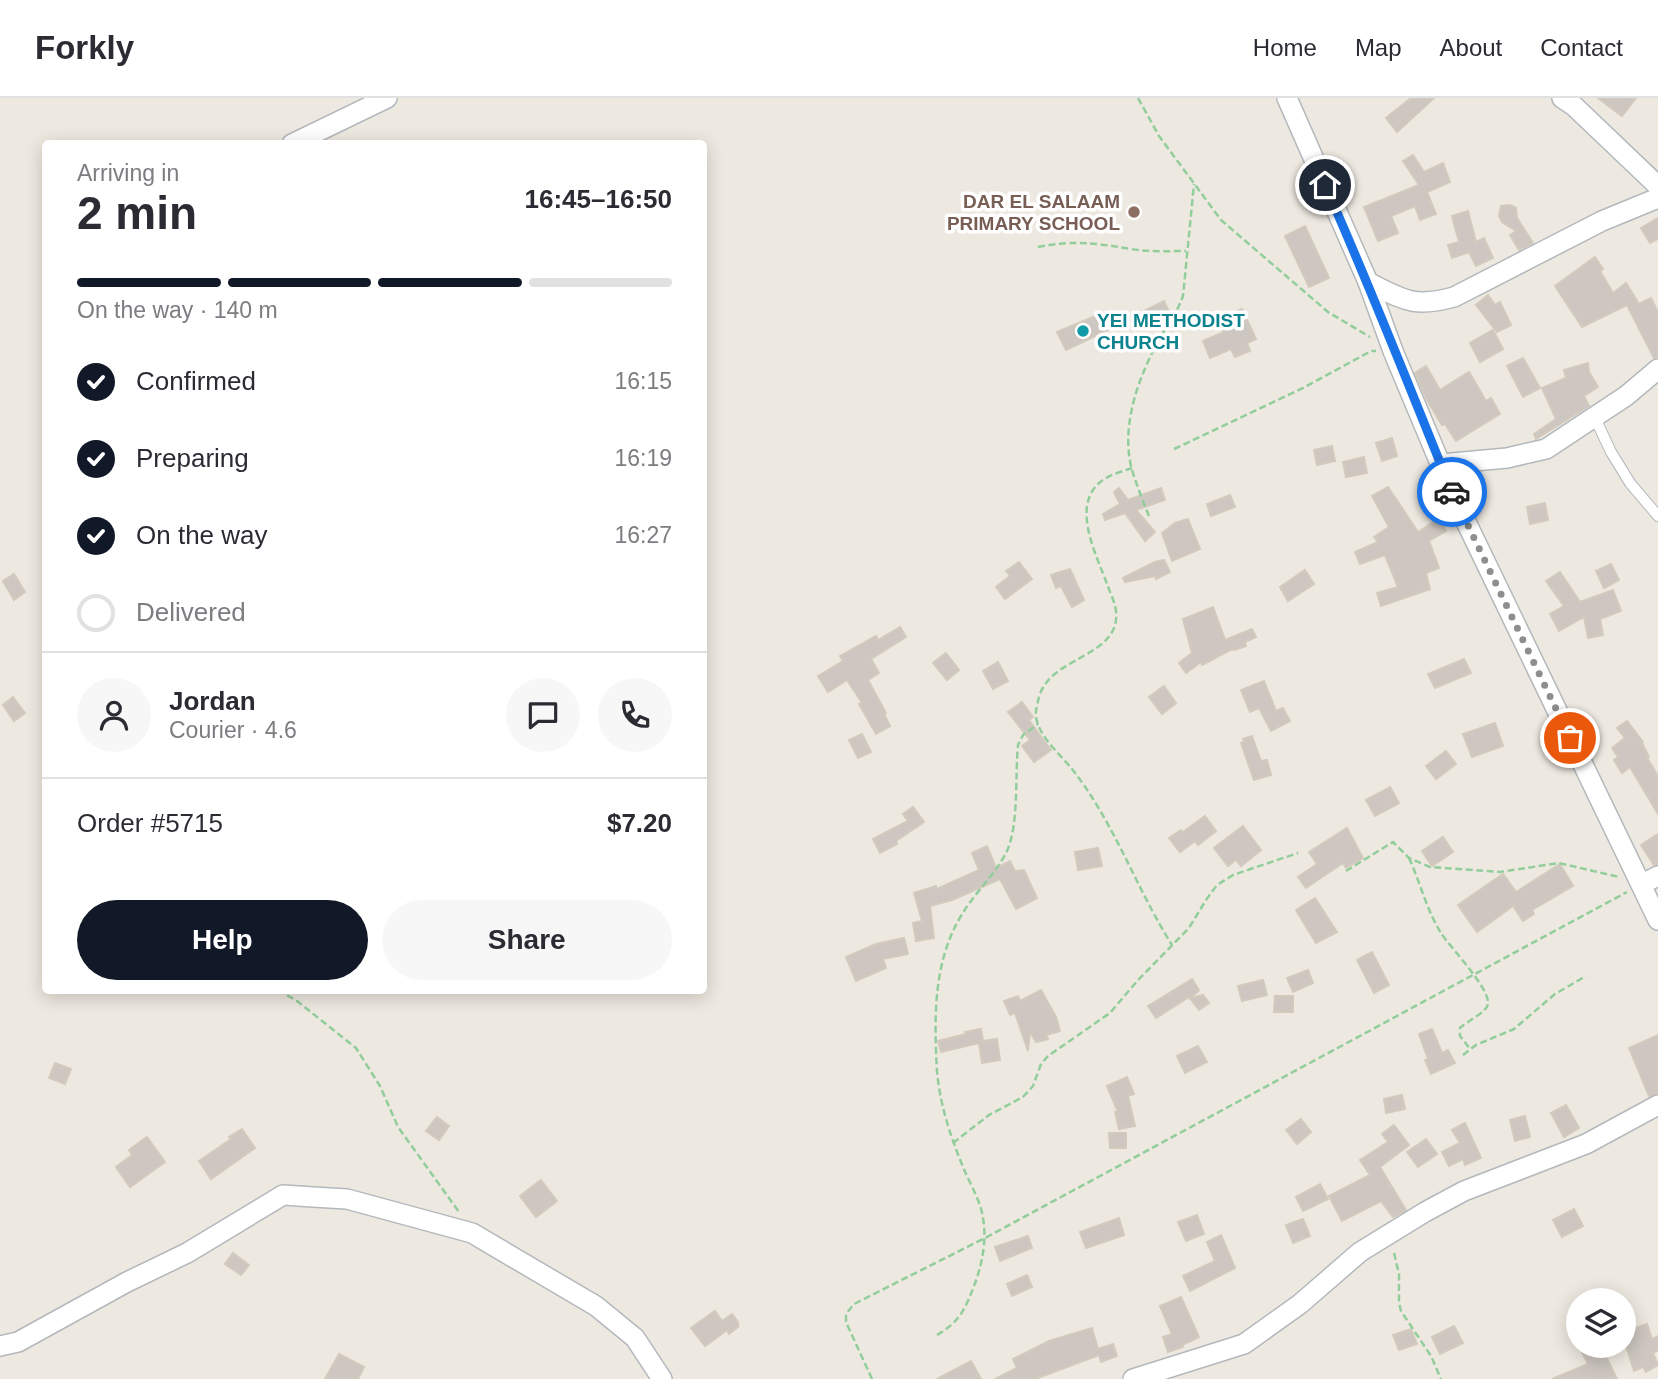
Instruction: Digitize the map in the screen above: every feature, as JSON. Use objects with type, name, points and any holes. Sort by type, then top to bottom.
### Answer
[{"type":"street","points":[[300,140],[387,98]]},
{"type":"street","points":[[1287,98],[1368,282],[1441,464],[1546,690],[1650,880],[1658,920]]},
{"type":"street","points":[[1562,98],[1574,106],[1658,186]]},
{"type":"street","points":[[1368,282],[1408,302],[1429,304],[1454,297],[1602,221],[1658,198]]},
{"type":"street","points":[[1441,464],[1532,454],[1546,449],[1626,396],[1658,369]]},
{"type":"street","points":[[1133,1379],[1244,1344],[1300,1304],[1360,1252],[1391,1233],[1464,1191],[1586,1144],[1658,1105]]},
{"type":"street","points":[[0,1346],[18,1342],[127,1282],[187,1253],[283,1195],[347,1199],[472,1233],[596,1306],[635,1338],[662,1379]]},
{"type":"lane","points":[[1595,418],[1630,483],[1658,516]]},
{"type":"path","points":[[1138,98],[1159,136],[1221,220],[1328,312],[1394,351]]},
{"type":"path","points":[[1149,516],[1132,468],[1130,425],[1143,372],[1156,344],[1177,313],[1183,296],[1194,184]]},
{"type":"path","points":[[1038,247],[1083,242],[1132,249],[1186,251]]},
{"type":"path","points":[[1174,449],[1303,388],[1371,351],[1394,351]]},
{"type":"path","points":[[1132,468],[1109,476],[1099,483],[1091,493],[1087,508],[1091,541],[1114,603],[1116,620],[1110,635],[1101,644],[1049,678],[1039,696],[1035,714],[1044,736],[1080,779],[1093,800],[1157,922],[1172,945]]},
{"type":"path","points":[[937,1335],[958,1320],[965,1307],[981,1268],[985,1238],[983,1216],[953,1143],[942,1106],[937,1073],[936,995],[951,935],[961,915],[1007,850],[1014,814],[1017,745],[1023,735],[1038,724]]},
{"type":"path","points":[[1346,871],[1393,842],[1409,858],[1430,867],[1486,872],[1559,863],[1650,880]]},
{"type":"path","points":[[953,1143],[989,1115],[1023,1097],[1033,1086],[1041,1064],[1048,1056],[1110,1013],[1189,928],[1217,885],[1233,875],[1298,853]]},
{"type":"path","points":[[1409,858],[1441,933],[1474,975],[1488,1003],[1485,1010],[1467,1020],[1460,1028],[1460,1036],[1470,1049]]},
{"type":"path","points":[[872,1379],[846,1322],[846,1314],[854,1304],[985,1238],[1650,880]]},
{"type":"path","points":[[1463,1055],[1470,1049],[1514,1029],[1555,994],[1586,976]]},
{"type":"path","points":[[285,994],[356,1048],[380,1086],[398,1126],[472,1233]]},
{"type":"path","points":[[1391,1233],[1399,1274],[1401,1311],[1431,1356],[1441,1379]]},
{"type":"building","points":[[1411,98],[1434,98],[1397,132],[1386,118]]},
{"type":"building","points":[[1598,98],[1636,98],[1622,116]]},
{"type":"building","points":[[1413,155],[1424,172],[1443,163],[1450,182],[1427,192],[1436,214],[1420,220],[1415,206],[1391,216],[1398,233],[1378,241],[1364,207],[1419,185],[1403,161]]},
{"type":"building","points":[[1510,205],[1516,208],[1517,218],[1533,243],[1519,250],[1510,235],[1516,231],[1502,222],[1499,216],[1501,206]]},
{"type":"building","points":[[1468,211],[1476,242],[1484,238],[1493,258],[1476,266],[1469,252],[1452,258],[1448,245],[1459,242],[1452,216]]},
{"type":"building","points":[[1658,218],[1658,239],[1650,243],[1641,228]]},
{"type":"building","points":[[1305,226],[1329,278],[1309,287],[1285,236]]},
{"type":"building","points":[[1595,257],[1613,293],[1626,283],[1639,304],[1651,298],[1658,312],[1658,357],[1654,358],[1627,305],[1582,327],[1555,286]]},
{"type":"building","points":[[1488,295],[1495,305],[1500,302],[1511,325],[1497,332],[1476,305]]},
{"type":"building","points":[[1164,301],[1170,314],[1148,326],[1142,312]]},
{"type":"building","points":[[1242,309],[1256,339],[1247,343],[1250,351],[1235,357],[1231,349],[1210,358],[1203,341],[1224,332],[1218,318]]},
{"type":"building","name":"YEI METHODIST CHURCH","points":[[1102,313],[1108,330],[1066,350],[1057,332]]},
{"type":"building","points":[[1493,330],[1503,349],[1480,362],[1470,343]]},
{"type":"building","points":[[1523,358],[1540,388],[1523,397],[1507,366]]},
{"type":"building","points":[[1588,363],[1589,372],[1598,387],[1584,396],[1589,406],[1536,439],[1534,434],[1556,419],[1542,388],[1566,378],[1564,370]]},
{"type":"building","points":[[1426,366],[1440,390],[1469,372],[1486,401],[1491,398],[1500,414],[1456,441],[1445,424],[1442,425],[1415,373]]},
{"type":"building","points":[[1392,438],[1397,456],[1382,461],[1376,443]]},
{"type":"building","points":[[1332,446],[1335,461],[1317,465],[1314,450]]},
{"type":"building","points":[[1364,457],[1367,473],[1346,477],[1343,462]]},
{"type":"building","points":[[1388,487],[1418,532],[1438,519],[1446,531],[1429,541],[1439,568],[1426,573],[1430,589],[1381,606],[1377,593],[1398,587],[1385,555],[1360,564],[1355,552],[1378,542],[1374,537],[1389,527],[1372,496]]},
{"type":"building","points":[[1119,488],[1128,500],[1161,488],[1165,500],[1136,510],[1155,532],[1145,541],[1125,513],[1105,520],[1103,514],[1120,504],[1114,492]]},
{"type":"building","points":[[1230,495],[1235,507],[1211,516],[1207,504]]},
{"type":"building","points":[[1545,503],[1548,520],[1530,524],[1527,507]]},
{"type":"building","points":[[1188,519],[1200,549],[1172,561],[1162,533],[1175,523]]},
{"type":"building","points":[[1164,560],[1170,572],[1156,579],[1155,576],[1125,582],[1123,578],[1155,562]]},
{"type":"building","points":[[1019,562],[1032,579],[1005,599],[996,587],[1010,576],[1006,571]]},
{"type":"building","points":[[1611,564],[1619,580],[1604,588],[1596,571]]},
{"type":"building","points":[[1070,569],[1084,600],[1072,607],[1061,586],[1056,588],[1051,575]]},
{"type":"building","points":[[1305,570],[1314,584],[1288,601],[1280,587]]},
{"type":"building","points":[[1560,572],[1580,602],[1613,590],[1621,611],[1600,619],[1603,635],[1588,638],[1584,617],[1559,631],[1550,614],[1564,606],[1546,581]]},
{"type":"building","points":[[14,574],[25,592],[14,600],[3,581]]},
{"type":"building","points":[[1213,607],[1225,640],[1252,629],[1256,637],[1245,642],[1246,646],[1234,648],[1202,665],[1201,662],[1186,673],[1179,663],[1192,653],[1183,619]]},
{"type":"building","points":[[900,627],[906,637],[871,659],[879,673],[868,680],[890,726],[876,734],[859,704],[862,703],[847,680],[828,692],[818,676],[843,661],[840,656],[876,636],[878,640]]},
{"type":"building","points":[[946,653],[959,670],[947,680],[933,663]]},
{"type":"building","points":[[1464,659],[1471,673],[1435,688],[1428,674]]},
{"type":"building","points":[[998,662],[1008,681],[993,689],[983,671]]},
{"type":"building","points":[[1264,681],[1276,711],[1283,708],[1290,721],[1271,731],[1259,708],[1250,712],[1241,690]]},
{"type":"building","points":[[1164,686],[1176,703],[1162,714],[1149,697]]},
{"type":"building","points":[[13,697],[25,713],[14,721],[3,705]]},
{"type":"building","points":[[1022,702],[1033,717],[1029,720],[1051,750],[1034,762],[1022,746],[1030,740],[1008,712]]},
{"type":"building","points":[[1627,721],[1643,742],[1649,757],[1647,758],[1658,776],[1658,814],[1630,767],[1622,773],[1614,760],[1618,757],[1612,748],[1625,738],[1617,728]]},
{"type":"building","points":[[1495,723],[1503,746],[1472,757],[1463,734]]},
{"type":"building","points":[[862,734],[871,752],[858,758],[849,740]]},
{"type":"building","points":[[1252,736],[1261,761],[1267,760],[1271,775],[1254,780],[1241,743],[1244,742],[1243,739]]},
{"type":"building","points":[[1446,751],[1456,764],[1436,779],[1426,766]]},
{"type":"building","points":[[1390,787],[1399,803],[1375,816],[1366,800]]},
{"type":"building","points":[[913,807],[924,822],[896,841],[897,844],[880,853],[873,839],[908,821],[903,814]]},
{"type":"building","points":[[1205,816],[1216,831],[1198,845],[1195,841],[1180,852],[1169,838],[1181,830],[1183,832]]},
{"type":"building","points":[[1243,826],[1261,850],[1241,866],[1236,860],[1228,866],[1214,848]]},
{"type":"building","points":[[1347,828],[1363,858],[1346,868],[1343,863],[1306,888],[1298,877],[1317,864],[1309,852]]},
{"type":"building","points":[[1658,834],[1658,864],[1654,865],[1641,845]]},
{"type":"building","points":[[1443,837],[1453,852],[1432,866],[1422,851]]},
{"type":"building","points":[[987,846],[996,868],[1010,861],[1015,871],[1024,870],[1037,898],[1016,909],[1000,879],[952,900],[930,906],[934,938],[916,941],[913,923],[922,921],[914,893],[936,886],[937,889],[979,870],[972,853]]},
{"type":"building","points":[[1098,848],[1102,866],[1078,870],[1075,852]]},
{"type":"building","points":[[1560,864],[1573,886],[1532,910],[1534,914],[1523,921],[1513,906],[1477,932],[1458,905],[1503,874],[1516,892]]},
{"type":"building","points":[[1315,898],[1337,932],[1316,943],[1296,910]]},
{"type":"building","points":[[904,938],[908,954],[883,959],[886,968],[856,981],[846,957],[876,944]]},
{"type":"building","points":[[1372,952],[1389,985],[1374,993],[1357,960]]},
{"type":"building","points":[[1308,970],[1313,983],[1293,992],[1287,978]]},
{"type":"building","points":[[1192,979],[1199,990],[1191,998],[1203,995],[1209,1003],[1199,1010],[1189,997],[1156,1018],[1148,1006]]},
{"type":"building","points":[[1263,980],[1267,995],[1242,1001],[1238,986]]},
{"type":"building","points":[[1041,990],[1056,1017],[1060,1031],[1046,1035],[1048,1039],[1036,1042],[1030,1032],[1028,1051],[1015,1013],[1010,1015],[1004,1001],[1018,996],[1020,1001]]},
{"type":"building","points":[[1275,996],[1293,996],[1293,1012],[1274,1012]]},
{"type":"building","points":[[981,1029],[983,1041],[997,1039],[1000,1060],[982,1063],[979,1043],[941,1052],[938,1041]]},
{"type":"building","points":[[1432,1029],[1442,1053],[1448,1050],[1455,1063],[1431,1074],[1419,1034]]},
{"type":"building","points":[[1658,1035],[1658,1093],[1649,1096],[1629,1048]]},
{"type":"building","points":[[1198,1046],[1207,1062],[1185,1073],[1177,1056]]},
{"type":"building","points":[[55,1063],[71,1069],[65,1084],[49,1078]]},
{"type":"building","points":[[1127,1077],[1134,1094],[1128,1096],[1135,1126],[1119,1129],[1115,1112],[1118,1112],[1107,1086]]},
{"type":"building","points":[[1402,1095],[1405,1109],[1386,1113],[1384,1099]]},
{"type":"building","points":[[1566,1105],[1579,1128],[1564,1137],[1551,1113]]},
{"type":"building","points":[[1525,1116],[1530,1137],[1515,1141],[1510,1120]]},
{"type":"building","points":[[437,1117],[449,1126],[439,1140],[426,1131]]},
{"type":"building","points":[[1301,1119],[1311,1132],[1297,1144],[1286,1130]]},
{"type":"building","points":[[1465,1123],[1481,1158],[1465,1165],[1463,1159],[1449,1166],[1442,1152],[1460,1143],[1452,1130]]},
{"type":"building","points":[[1394,1125],[1409,1145],[1380,1167],[1406,1210],[1393,1217],[1381,1201],[1342,1221],[1329,1196],[1370,1175],[1360,1160],[1388,1142],[1382,1134]]},
{"type":"building","points":[[242,1129],[255,1148],[211,1179],[199,1161]]},
{"type":"building","points":[[1109,1133],[1126,1133],[1126,1148],[1110,1148]]},
{"type":"building","points":[[147,1137],[165,1162],[130,1187],[116,1167],[132,1155],[129,1150]]},
{"type":"building","points":[[1426,1139],[1437,1154],[1418,1167],[1407,1152]]},
{"type":"building","points":[[541,1180],[557,1201],[536,1217],[520,1196]]},
{"type":"building","points":[[1320,1184],[1328,1199],[1303,1211],[1296,1197]]},
{"type":"building","points":[[1574,1209],[1583,1226],[1562,1237],[1553,1220]]},
{"type":"building","points":[[1197,1215],[1204,1234],[1186,1241],[1178,1222]]},
{"type":"building","points":[[1119,1218],[1124,1235],[1086,1248],[1080,1232]]},
{"type":"building","points":[[1303,1219],[1310,1236],[1293,1243],[1286,1225]]},
{"type":"building","points":[[1221,1235],[1235,1268],[1190,1291],[1183,1276],[1215,1261],[1207,1242]]},
{"type":"building","points":[[1028,1236],[1032,1248],[1000,1261],[995,1247]]},
{"type":"building","points":[[233,1253],[249,1265],[241,1275],[225,1264]]},
{"type":"building","points":[[1027,1275],[1032,1287],[1012,1296],[1007,1284]]},
{"type":"building","points":[[1181,1297],[1199,1337],[1168,1352],[1163,1337],[1172,1334],[1160,1306]]},
{"type":"building","points":[[715,1311],[722,1321],[732,1314],[738,1327],[729,1334],[727,1330],[705,1346],[691,1328]]},
{"type":"building","points":[[1647,1324],[1652,1339],[1658,1336],[1658,1350],[1653,1353],[1658,1365],[1646,1372],[1643,1367],[1634,1371],[1630,1358],[1636,1358],[1636,1328]]},
{"type":"building","points":[[1454,1326],[1463,1343],[1440,1354],[1432,1337]]},
{"type":"building","points":[[1092,1328],[1098,1349],[1113,1344],[1117,1356],[1101,1362],[1099,1355],[1035,1379],[995,1379],[1017,1368],[1013,1359],[1049,1341]]},
{"type":"building","points":[[1411,1329],[1417,1344],[1399,1350],[1393,1335]]},
{"type":"building","points":[[339,1354],[364,1367],[358,1379],[325,1379]]},
{"type":"building","points":[[1585,1358],[1607,1358],[1617,1379],[1552,1379],[1588,1364]]},
{"type":"building","points":[[971,1361],[981,1379],[937,1379]]},
{"type":"way so far","points":[[1452,492],[1570,738]]},
{"type":"place","name":"DAR EL SALAAM PRIMARY SCHOOL","points":[[1134,212]]},
{"type":"place","name":"YEI METHODIST CHURCH","points":[[1083,331]]},
{"type":"route","points":[[1325,185],[1368,282],[1452,492]]}]
